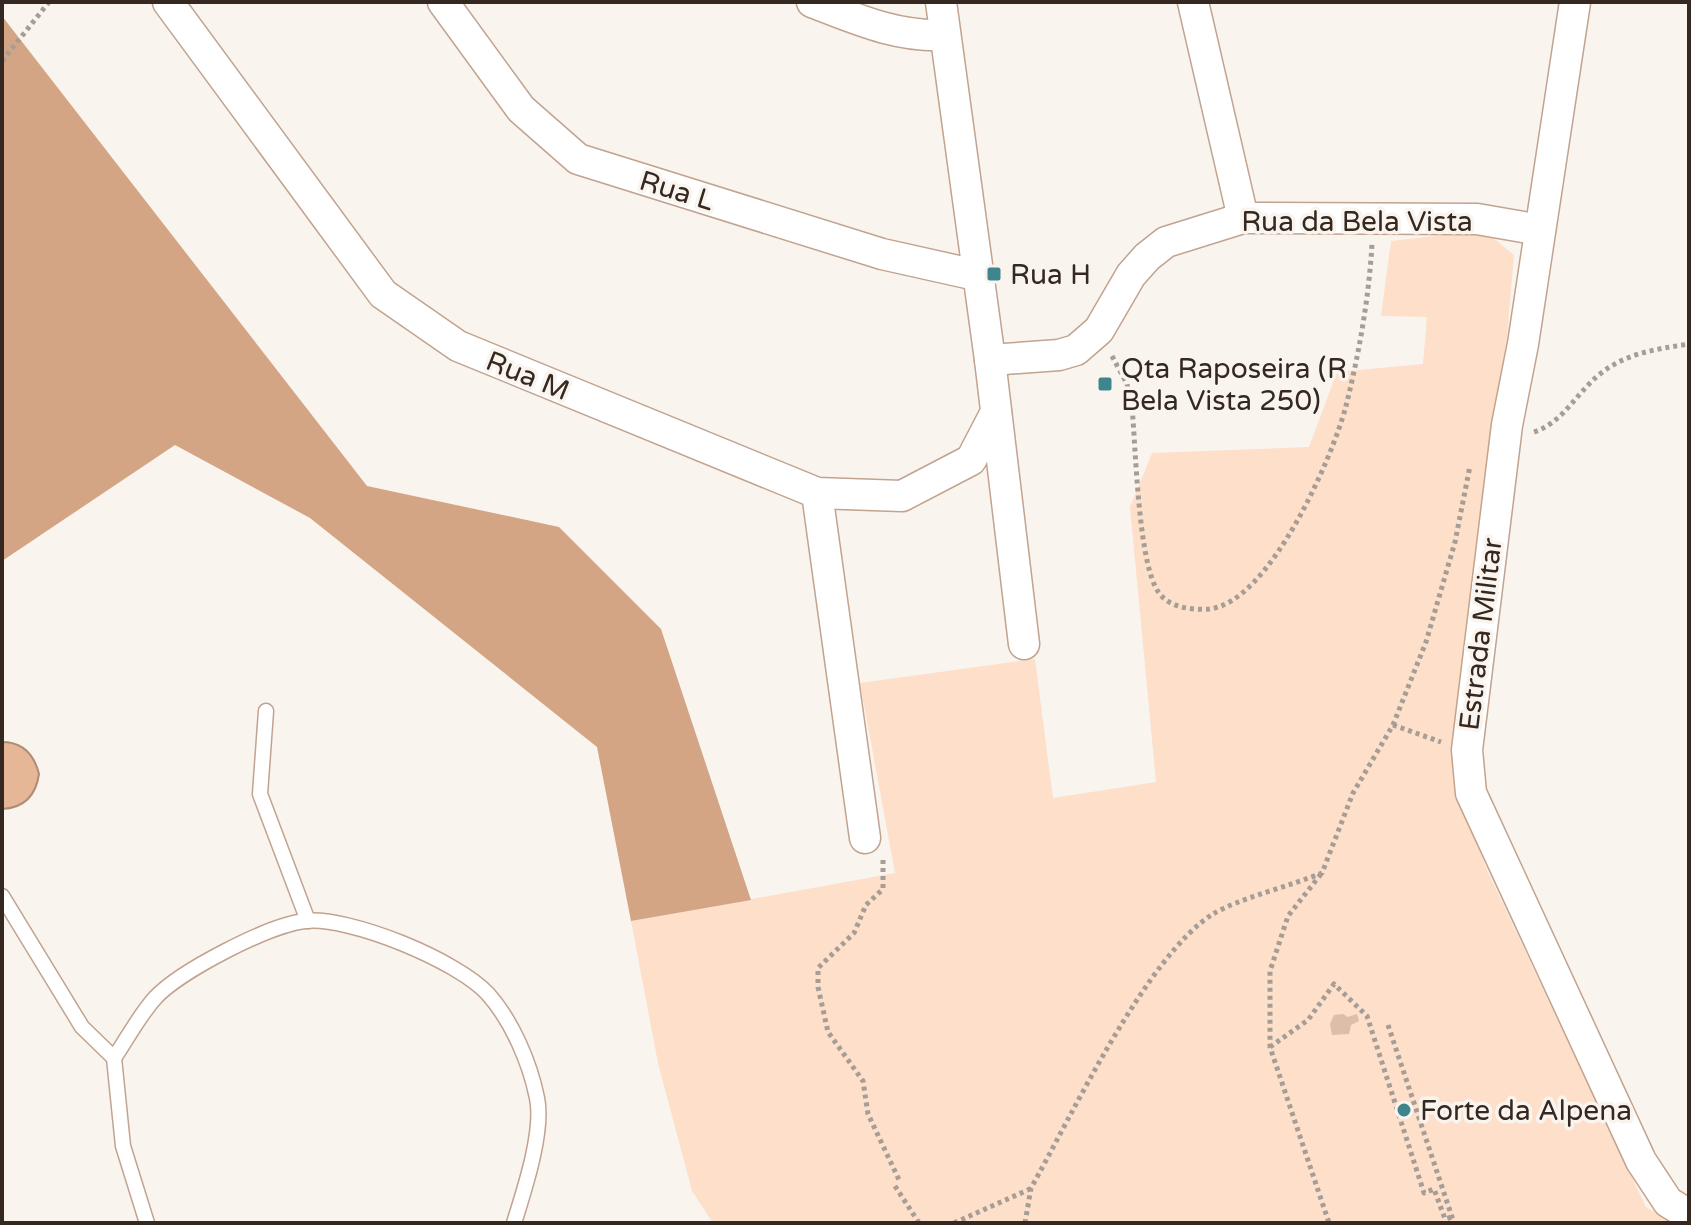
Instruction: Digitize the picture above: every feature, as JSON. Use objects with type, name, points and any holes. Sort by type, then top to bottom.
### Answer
[{"type":"street","name":"Rua M","points":[[168,2],[383,294],[458,346],[817,493],[902,496],[971,460],[996,412]]},
{"type":"street","name":"Rua L","points":[[443,2],[521,109],[578,159],[882,254],[976,275]]},
{"type":"street","points":[[812,2],[882,29],[921,36],[944,35]]},
{"type":"street","points":[[941,2],[990,360],[1024,644]]},
{"type":"street","points":[[1193,2],[1243,218]]},
{"type":"street","name":"Estrada Militar","points":[[1575,2],[1507,425],[1467,750],[1471,793],[1641,1161],[1668,1202],[1689,1215]]},
{"type":"street","name":"Rua da Bela Vista","points":[[990,360],[1059,355],[1090,342],[1131,275],[1147,257],[1166,242],[1243,218],[1477,219],[1540,230]]},
{"type":"street","points":[[817,493],[874,842]]},
{"type":"lane","points":[[266,711],[260,794],[308,921]]},
{"type":"lane","points":[[2,896],[82,1027],[114,1058],[123,1146],[147,1223]]},
{"type":"lane","points":[[114,1058],[156,997],[237,946],[275,928],[308,921],[371,932],[438,958],[488,994],[520,1045],[538,1101],[531,1166],[514,1223]]},
{"type":"path","points":[[2,61],[49,2]]},
{"type":"path","points":[[1099,330],[1127,384],[1147,566],[1159,594],[1176,605],[1196,610],[1235,601],[1280,552],[1320,476],[1346,407],[1372,259],[1374,220]]},
{"type":"path","points":[[1507,425],[1531,433],[1552,426],[1602,372],[1640,351],[1689,344]]},
{"type":"path","points":[[1329,1223],[1270,1047],[1270,971],[1288,916],[1322,873],[1353,793],[1393,725],[1426,642],[1455,542],[1472,459]]},
{"type":"path","points":[[1393,725],[1467,750]]},
{"type":"path","points":[[874,842],[883,889],[866,905],[854,933],[818,968],[818,987],[828,1032],[863,1081],[868,1114],[897,1184],[919,1223]]},
{"type":"path","points":[[1025,1223],[1031,1188],[1135,1004],[1183,939],[1214,913],[1322,873]]},
{"type":"path","points":[[1270,1047],[1308,1020],[1334,984],[1367,1016],[1424,1193],[1434,1189],[1445,1219],[1453,1220],[1388,1025]]},
{"type":"path","points":[[954,1223],[1031,1188]]},
{"type":"shaded area","points":[[2,16],[367,486],[559,527],[661,629],[751,900],[631,921],[597,747],[310,518],[175,445],[2,561]]},
{"type":"shaded area","points":[[1462,233],[1492,237],[1514,255],[1507,337],[1465,630],[1454,787],[1487,870],[1646,1207],[1674,1223],[713,1223],[692,1191],[658,1063],[631,921],[895,873],[860,683],[1035,659],[1053,798],[1156,782],[1130,507],[1152,453],[1309,447],[1337,372],[1423,364],[1427,317],[1381,316],[1391,241]]},
{"type":"shaded area","points":[[2,742],[16,744],[26,750],[39,774],[28,799],[17,806],[2,809]]},
{"type":"building","points":[[1357,1014],[1359,1021],[1351,1025],[1349,1034],[1332,1035],[1330,1024],[1334,1015],[1348,1017]]},
{"type":"place","name":"Rua H","points":[[994,274]]},
{"type":"place","name":"Qta Raposeira (R Bela Vista 250)","points":[[1105,384]]},
{"type":"place","name":"Forte da Alpena","points":[[1404,1110]]}]
